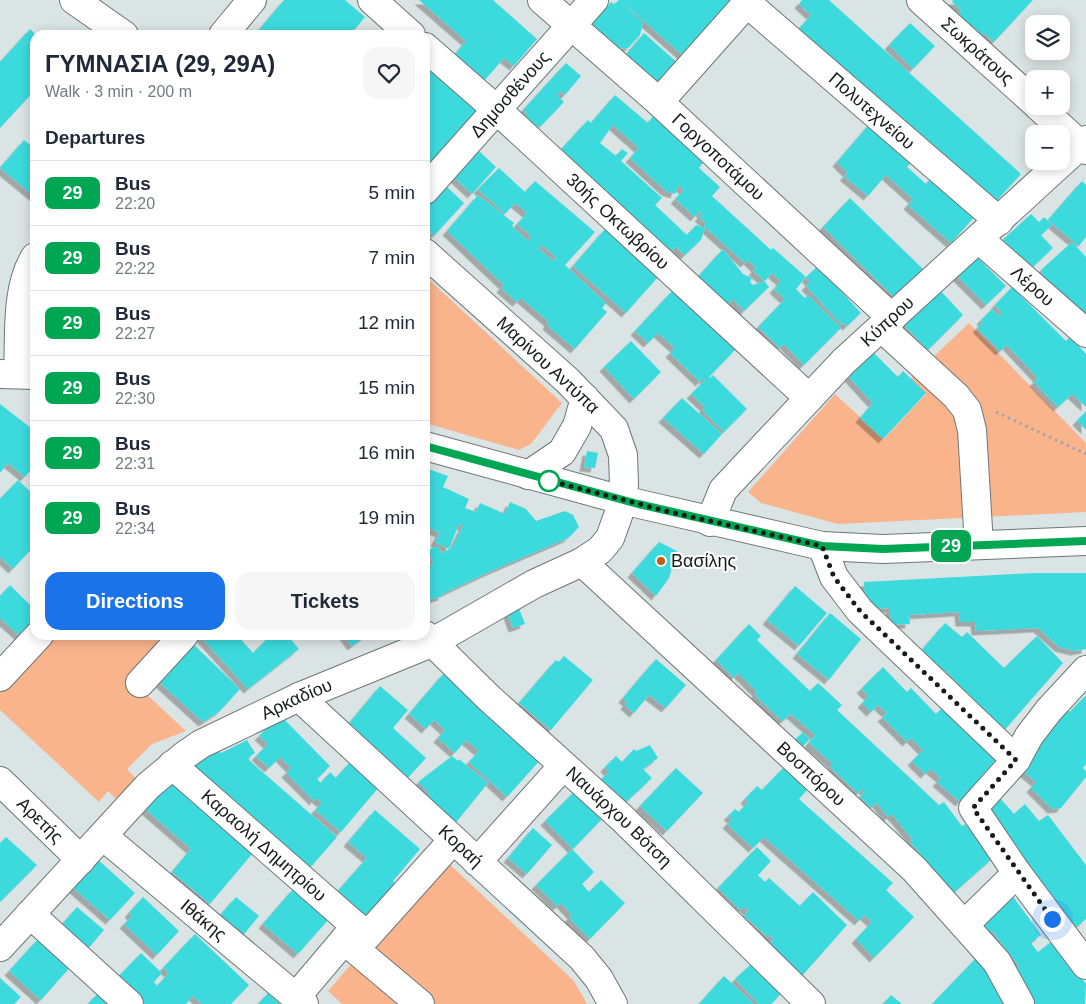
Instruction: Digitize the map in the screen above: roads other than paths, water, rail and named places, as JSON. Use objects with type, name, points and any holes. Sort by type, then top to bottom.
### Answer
[{"type":"street","points":[[74,0],[117,30]]},
{"type":"street","points":[[227,30],[252,0]]},
{"type":"street","points":[[372,0],[405,30]]},
{"type":"street","name":"Γοργοποτάμου","points":[[542,0],[659,102],[887,323],[963,404],[972,430],[979,544]]},
{"type":"street","name":"Δημοσθένους","points":[[430,184],[594,0]]},
{"type":"street","points":[[659,102],[747,2]]},
{"type":"street","name":"Πολυτεχνείου","points":[[747,2],[999,221]]},
{"type":"street","name":"Σωκράτους","points":[[932,4],[1025,93]]},
{"type":"street","name":"30ής Οκτωβρίου","points":[[430,51],[809,398]]},
{"type":"street","points":[[1049,115],[1084,145]]},
{"type":"street","name":"Κύπρου","points":[[710,522],[723,490],[809,398],[887,323],[1084,145]]},
{"type":"street","name":"Λέρου","points":[[980,240],[1086,333]]},
{"type":"street","name":"Μαρίνου Αντύπα","points":[[430,258],[585,398],[612,426],[620,442],[625,475],[622,500]]},
{"type":"street","points":[[18,374],[23,291],[30,266]]},
{"type":"street","points":[[528,475],[562,452],[578,426],[585,398]]},
{"type":"street","points":[[430,447],[622,500],[710,522],[822,546],[883,549],[1086,541]]},
{"type":"street","name":"Αρκαδίου","points":[[430,638],[534,584],[582,562],[600,550],[607,542],[618,519],[622,500]]},
{"type":"street","points":[[822,546],[834,577],[860,611],[1016,760]]},
{"type":"street","name":"Βοσπόρου","points":[[582,562],[914,869],[997,962],[1020,1004]]},
{"type":"street","points":[[6,659],[32,640]]},
{"type":"street","points":[[140,683],[179,640]]},
{"type":"street","name":"Αρκαδίου","points":[[0,947],[148,786],[172,765],[201,744],[299,697],[426,640]]},
{"type":"street","name":"Ναυάρχου Βότση","points":[[429,640],[555,775],[657,852],[811,1004]]},
{"type":"street","points":[[1086,670],[1038,723],[1016,760],[973,808],[1017,873],[1086,965]]},
{"type":"street","name":"Κοραή","points":[[299,697],[582,958],[599,979],[613,1004]]},
{"type":"street","name":"Καραολή Δημητρίου","points":[[172,765],[350,933],[420,1004]]},
{"type":"street","points":[[477,862],[555,775]]},
{"type":"street","name":"Αρετής","points":[[0,781],[81,860]]},
{"type":"street","name":"Ιθάκης","points":[[103,836],[300,1000]]},
{"type":"street","points":[[300,1000],[350,933],[367,936],[453,840]]},
{"type":"street","points":[[964,925],[1017,873]]},
{"type":"street","points":[[30,914],[129,1004]]},
{"type":"place","name":"Βασίλης","points":[[661,561]]}]
